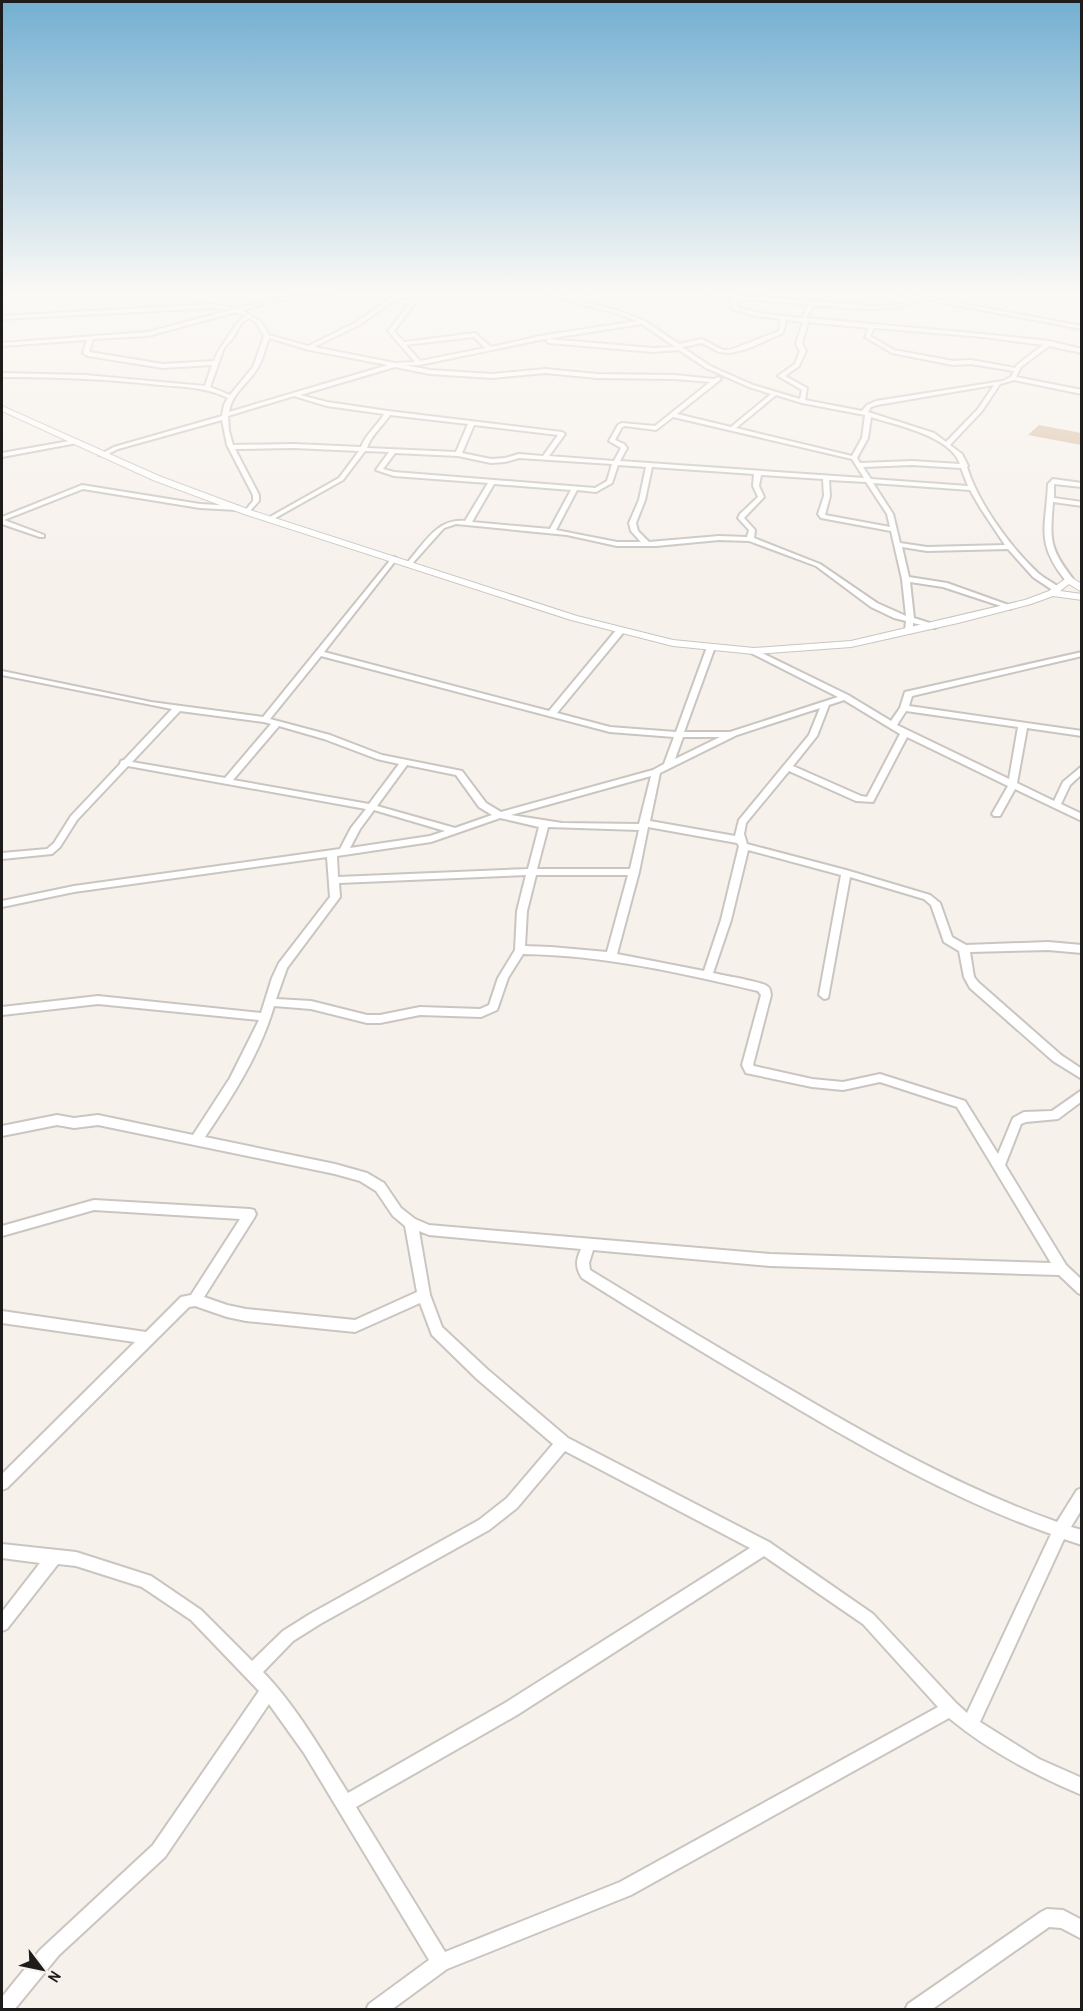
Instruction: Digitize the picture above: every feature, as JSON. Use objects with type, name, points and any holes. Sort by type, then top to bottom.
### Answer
[{"type":"street","points":[[183,386],[217,390],[231,397]]},
{"type":"street","points":[[240,386],[231,397],[225,416],[225,431],[238,463],[256,495],[256,501],[247,512]]},
{"type":"street","points":[[102,455],[116,448],[329,386]]},
{"type":"street","points":[[392,452],[380,470],[394,474],[596,490],[608,485],[624,446],[612,441],[620,426],[624,424],[654,429],[708,386]]},
{"type":"street","points":[[753,386],[774,394],[866,414],[920,429],[946,444],[960,455],[973,488],[990,519],[1010,547],[1036,575],[1055,591],[1082,597]]},
{"type":"street","points":[[799,386],[806,390],[802,401]]},
{"type":"street","points":[[856,462],[866,438],[866,414],[869,406],[981,386]]},
{"type":"street","points":[[946,444],[980,410],[996,386]]},
{"type":"street","points":[[1055,386],[1082,392]]},
{"type":"street","points":[[732,429],[774,394]]},
{"type":"street","points":[[297,396],[327,404],[388,413],[562,434],[545,458]]},
{"type":"street","points":[[2,408],[156,478],[247,512],[620,631],[674,643],[754,651],[833,646],[935,626],[1010,607],[1055,591],[1069,579]]},
{"type":"street","points":[[270,519],[336,483],[363,450],[367,439],[388,413]]},
{"type":"street","points":[[672,415],[856,462],[964,466]]},
{"type":"street","points":[[458,454],[472,423]]},
{"type":"street","points":[[2,455],[75,442]]},
{"type":"street","points":[[232,447],[294,446],[458,454],[491,461],[505,460],[515,456],[973,488]]},
{"type":"street","points":[[856,462],[887,508],[894,530],[906,579],[909,631]]},
{"type":"street","points":[[647,544],[634,532],[631,522],[643,498],[649,466]]},
{"type":"street","points":[[750,539],[752,530],[741,518],[761,497],[756,486],[758,472]]},
{"type":"street","points":[[826,479],[827,496],[821,514],[823,517],[894,530]]},
{"type":"street","points":[[1082,485],[1053,481],[1046,538],[1048,548],[1069,579],[1082,589]]},
{"type":"street","points":[[468,522],[493,482]]},
{"type":"street","points":[[2,520],[82,487],[200,506],[237,508]]},
{"type":"street","points":[[552,532],[575,489]]},
{"type":"street","points":[[1051,500],[1082,504]]},
{"type":"street","points":[[2,520],[42,536]]},
{"type":"street","points":[[409,564],[442,527],[455,522],[552,532],[617,543],[647,544],[719,538],[750,539],[818,565],[874,605],[897,616],[935,626]]},
{"type":"street","points":[[897,544],[927,549],[1010,547]]},
{"type":"street","points":[[265,720],[394,559]]},
{"type":"street","points":[[906,579],[944,585],[1010,607]]},
{"type":"street","points":[[551,714],[620,631]]},
{"type":"street","points":[[668,766],[711,647]]},
{"type":"street","points":[[754,651],[844,697],[905,734],[1082,819]]},
{"type":"street","points":[[319,653],[610,729],[678,735],[734,734]]},
{"type":"street","points":[[892,726],[904,708],[908,694],[1082,654]]},
{"type":"street","points":[[2,673],[88,693],[265,720],[327,737],[380,757],[459,773],[465,778],[475,797],[498,816],[544,824],[643,825],[742,843],[927,897],[935,903],[948,939],[964,949],[1048,946],[1082,950]]},
{"type":"street","points":[[2,904],[74,889],[332,855],[431,839],[498,816],[656,772],[734,734],[844,697]]},
{"type":"street","points":[[707,976],[726,920],[742,843],[742,822],[813,736],[826,704]]},
{"type":"street","points":[[2,856],[49,852],[54,849],[74,818],[178,708]]},
{"type":"street","points":[[904,708],[1082,734]]},
{"type":"street","points":[[227,782],[277,723]]},
{"type":"street","points":[[997,814],[1012,786],[1023,725]]},
{"type":"street","points":[[787,767],[859,799],[870,800],[905,734]]},
{"type":"street","points":[[343,853],[356,828],[405,762]]},
{"type":"street","points":[[124,763],[372,807],[453,830]]},
{"type":"street","points":[[1056,806],[1066,784],[1082,769]]},
{"type":"street","points":[[611,956],[634,872],[656,772]]},
{"type":"street","points":[[269,1002],[311,1005],[367,1019],[380,1019],[420,1011],[481,1013],[492,1007],[503,978],[520,950],[522,911],[544,824]]},
{"type":"street","points":[[197,1140],[232,1087],[265,1017],[284,966],[334,897],[332,855]]},
{"type":"street","points":[[333,880],[533,872],[634,872]]},
{"type":"street","points":[[824,995],[846,873]]},
{"type":"street","points":[[964,949],[969,977],[974,985],[1057,1058],[1082,1074]]},
{"type":"street","points":[[520,950],[566,950],[611,956],[765,990],[766,994],[747,1065],[750,1070],[813,1083],[843,1086],[880,1078],[952,1099],[961,1104],[1062,1269],[1082,1289]]},
{"type":"street","points":[[2,1011],[98,1000],[265,1017]]},
{"type":"street","points":[[999,1164],[1017,1121],[1024,1117],[1054,1116],[1082,1094]]},
{"type":"street","points":[[2,1131],[57,1120],[74,1124],[98,1120],[363,1177],[380,1187],[397,1212],[411,1223],[429,1230],[770,1260],[1062,1269]]},
{"type":"street","points":[[2,1231],[94,1205],[250,1214],[195,1300]]},
{"type":"street","points":[[411,1223],[424,1295],[437,1331],[482,1374],[563,1443],[764,1547],[868,1620],[950,1709],[969,1725],[1033,1765],[1082,1787]]},
{"type":"street","points":[[589,1244],[582,1263],[586,1274],[653,1316],[877,1448],[945,1482],[1060,1531],[1082,1538]]},
{"type":"street","points":[[2,1483],[186,1301],[195,1300],[246,1315],[355,1326],[424,1295]]},
{"type":"street","points":[[2,1317],[148,1338]]},
{"type":"street","points":[[252,1672],[288,1636],[306,1624],[484,1525],[512,1503],[563,1443]]},
{"type":"street","points":[[969,1725],[1060,1531],[1082,1495]]},
{"type":"street","points":[[345,1804],[511,1709],[764,1547]]},
{"type":"street","points":[[2,1551],[76,1559],[146,1581],[196,1615],[269,1690],[310,1747],[441,1962]]},
{"type":"street","points":[[2,1624],[54,1557]]},
{"type":"street","points":[[2,2010],[33,1969],[54,1947],[140,1872],[159,1851],[269,1690]]},
{"type":"street","points":[[375,2010],[441,1962],[625,1889],[950,1709]]},
{"type":"street","points":[[914,2010],[1047,1918],[1063,1919],[1082,1930]]},
{"type":"shaded area","points":[[1039,425],[1081,433],[1081,445],[1028,435]]}]
